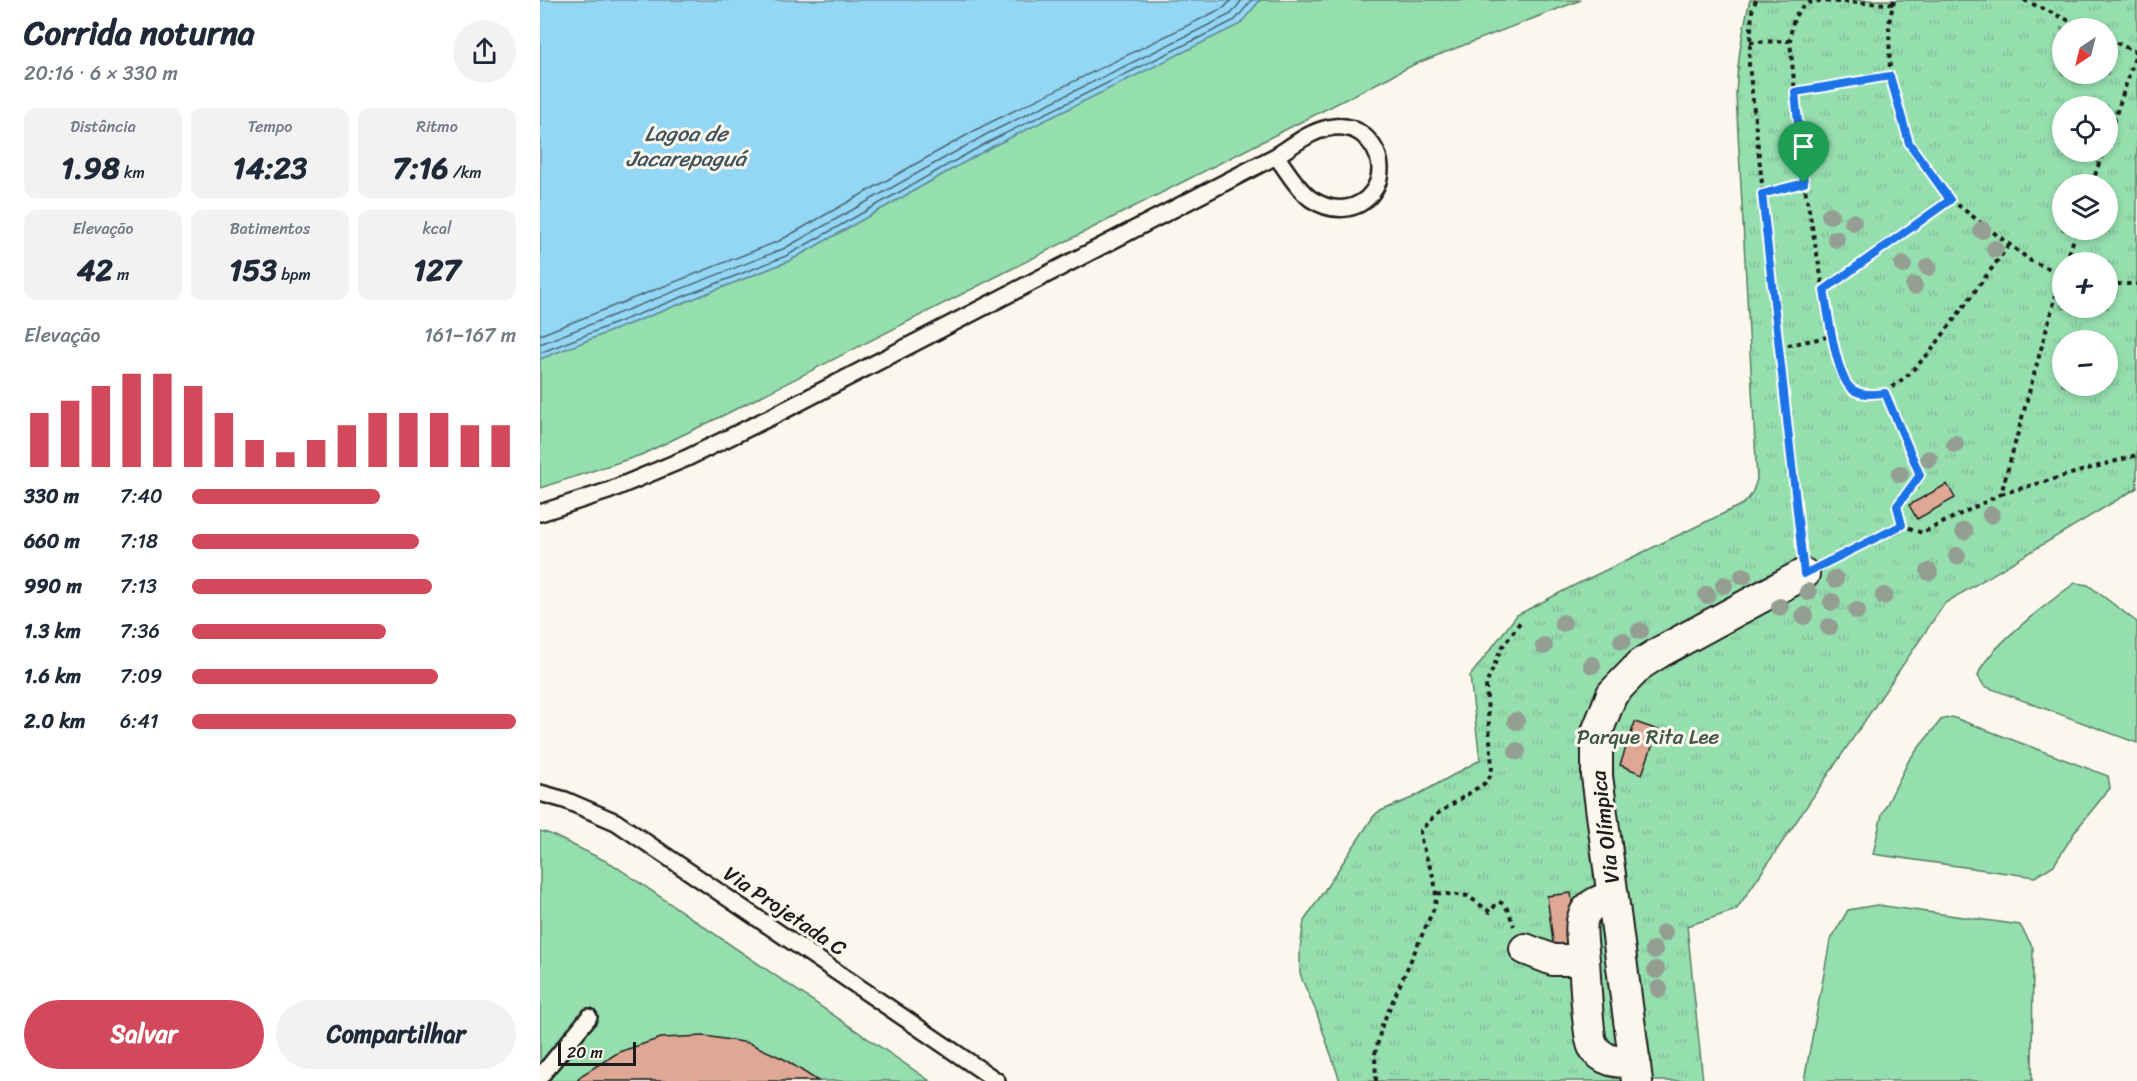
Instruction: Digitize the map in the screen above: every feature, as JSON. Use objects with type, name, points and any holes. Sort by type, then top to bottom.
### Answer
[{"type":"street","name":"Via Olímpica","points":[[1636,1071],[1596,776],[1597,732],[1612,694],[1641,664],[1804,574]]},
{"type":"street","points":[[1613,897],[1595,902],[1584,912],[1581,924],[1591,1044],[1600,1054],[1613,1062],[1636,1071]]},
{"type":"street","points":[[1526,949],[1553,960],[1584,960]]},
{"type":"lane","points":[[540,513],[608,491],[697,454],[1276,156],[1311,134],[1328,128],[1345,126],[1360,133],[1371,143],[1378,156],[1379,175],[1375,190],[1364,202],[1350,208],[1335,209],[1310,198],[1276,156]]},
{"type":"lane","name":"Via Projetada C","points":[[540,793],[566,800],[616,822],[997,1081]]},
{"type":"lane","points":[[540,1077],[589,1017]]},
{"type":"path","points":[[1756,0],[1752,11],[1749,65],[1804,574],[1902,525],[1922,533],[2001,494],[2137,455]]},
{"type":"path","points":[[2024,0],[2063,18]]},
{"type":"path","points":[[2009,245],[1931,351],[1909,374],[1885,393],[1864,395],[1851,390],[1842,378],[1832,336],[1804,183],[1790,41],[1792,24],[1797,12],[1805,4],[1814,1],[1894,2],[1889,23],[1890,76],[1909,143],[1950,200],[2031,261],[2052,270]]},
{"type":"path","points":[[1750,42],[1790,41]]},
{"type":"path","points":[[2118,43],[2137,52],[2118,109]]},
{"type":"path","points":[[1795,92],[1890,76]]},
{"type":"path","points":[[1762,194],[1804,183]]},
{"type":"path","points":[[1824,290],[1950,200]]},
{"type":"path","points":[[2118,285],[2137,284]]},
{"type":"path","points":[[2001,494],[2052,310]]},
{"type":"path","points":[[1779,347],[1832,336]]},
{"type":"path","points":[[1885,393],[1920,475],[1897,506],[1902,525]]},
{"type":"path","points":[[1376,1081],[1375,1054],[1382,1025],[1435,906],[1436,882],[1420,831],[1434,816],[1485,783],[1491,775],[1486,686],[1502,649],[1521,621]]},
{"type":"path","points":[[1437,893],[1468,896],[1490,912],[1498,902],[1501,902],[1505,905],[1521,943],[1526,949]]},
{"type":"green space","points":[[1260,0],[1581,0],[1415,64],[641,455],[540,488],[540,359],[789,261],[993,146],[1240,24]]},
{"type":"green space","name":"Parque Rita Lee","points":[[1750,0],[2137,0],[2137,488],[1945,603],[1736,910],[1687,926],[1703,1081],[1340,1081],[1316,1011],[1300,973],[1300,949],[1304,921],[1378,812],[1412,798],[1480,760],[1470,676],[1517,615],[1743,504],[1749,499],[1754,489],[1757,479],[1736,95],[1742,35]]},
{"type":"green space","points":[[2075,583],[2088,585],[2137,622],[2137,743],[1984,686],[1978,676],[1992,653],[2005,640]]},
{"type":"green space","points":[[1952,717],[2108,776],[2110,788],[2076,830],[2054,865],[2035,877],[1873,854],[1882,814],[1909,760],[1941,720]]},
{"type":"green space","points":[[540,831],[612,864],[930,1081],[540,1081]]},
{"type":"green space","points":[[1877,905],[2020,925],[2033,948],[2032,1081],[1804,1081],[1830,941],[1848,910]]},
{"type":"water","name":"Lagoa de Jacarepaguá","points":[[540,0],[1260,0],[1240,24],[993,146],[789,261],[540,359]]},
{"type":"building","points":[[1947,484],[1955,498],[1917,519],[1909,505]]},
{"type":"building","points":[[1635,722],[1658,730],[1642,774],[1620,765]]},
{"type":"building","points":[[1571,893],[1579,953],[1555,956],[1547,896]]},
{"type":"building","points":[[705,1036],[749,1043],[784,1059],[818,1081],[577,1081],[582,1075],[619,1052],[661,1038]]},
{"type":"route","points":[[1890,76],[1909,143],[1950,200],[1824,290],[1842,378],[1851,390],[1864,395],[1885,393],[1920,475],[1897,506],[1902,525],[1804,574],[1762,194],[1804,183],[1795,92],[1890,76]]}]
